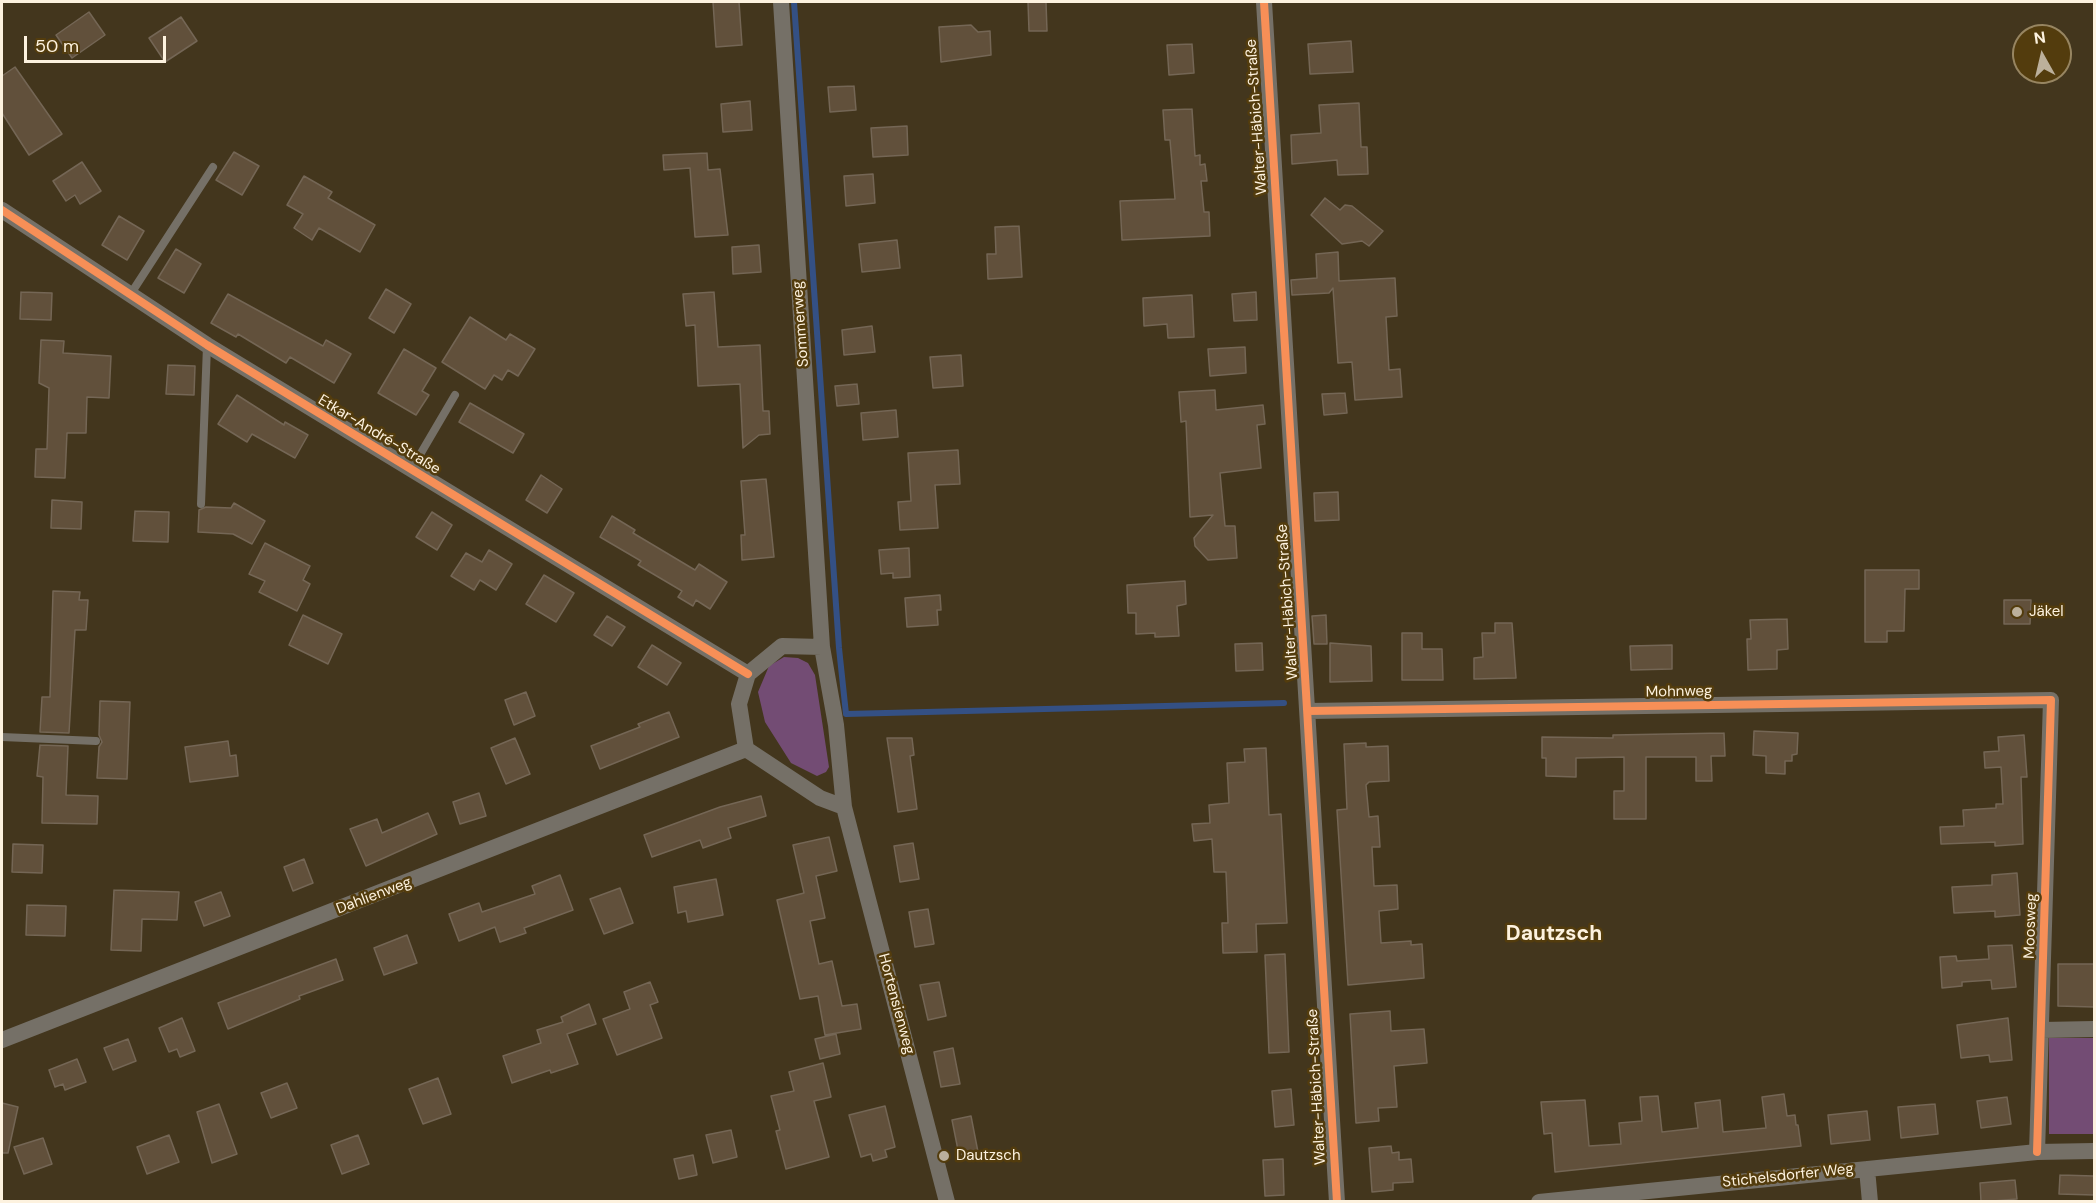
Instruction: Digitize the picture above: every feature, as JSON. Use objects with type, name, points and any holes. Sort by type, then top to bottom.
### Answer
[{"type":"street","name":"Sommerweg","points":[[781,2],[822,647],[836,725],[844,807]]},
{"type":"street","name":"Walter-Häbich-Straße","points":[[1264,2],[1337,1202]]},
{"type":"street","name":"Etkar-André-Straße","points":[[2,210],[207,345],[748,674]]},
{"type":"street","points":[[822,647],[783,646],[748,674],[739,704],[746,749],[820,798],[844,807]]},
{"type":"street","name":"Mohnweg","points":[[1308,711],[2051,700]]},
{"type":"street","name":"Moosweg","points":[[2037,1152],[2051,700]]},
{"type":"street","name":"Dahlienweg","points":[[2,1040],[746,749]]},
{"type":"street","name":"Hortensienweg","points":[[844,807],[947,1202]]},
{"type":"street","points":[[2042,1030],[2094,1029]]},
{"type":"street","name":"Stichelsdorfer Weg","points":[[1539,1202],[2037,1152],[2094,1151]]},
{"type":"street","points":[[1867,1168],[1870,1202]]},
{"type":"lane","points":[[130,295],[213,167]]},
{"type":"lane","points":[[201,504],[207,345]]},
{"type":"lane","points":[[411,470],[455,395]]},
{"type":"lane","points":[[2,737],[96,741]]},
{"type":"shaded area","points":[[784,657],[798,658],[808,663],[815,675],[829,767],[826,772],[817,776],[791,763],[765,722],[758,692],[769,666]]},
{"type":"shaded area","points":[[2049,1038],[2094,1038],[2094,1134],[2049,1134]]},
{"type":"building","points":[[713,2],[739,2],[742,45],[716,47]]},
{"type":"building","points":[[1028,2],[1046,2],[1047,31],[1029,31]]},
{"type":"building","points":[[89,12],[105,35],[72,58],[56,35]]},
{"type":"building","points":[[181,17],[197,41],[165,62],[149,38]]},
{"type":"building","points":[[971,25],[978,32],[990,31],[991,55],[941,62],[939,27]]},
{"type":"building","points":[[1351,41],[1353,72],[1310,74],[1308,44]]},
{"type":"building","points":[[1192,44],[1194,73],[1169,75],[1167,45]]},
{"type":"building","points":[[15,67],[62,134],[29,155],[2,113],[2,76]]},
{"type":"building","points":[[854,86],[856,110],[830,112],[828,87]]},
{"type":"building","points":[[750,101],[752,130],[723,132],[721,104]]},
{"type":"building","points":[[1359,103],[1361,147],[1367,147],[1368,174],[1338,175],[1337,160],[1292,164],[1291,135],[1321,133],[1319,105]]},
{"type":"building","points":[[1192,109],[1195,156],[1200,155],[1200,165],[1205,164],[1207,181],[1201,181],[1204,212],[1209,212],[1210,236],[1122,240],[1120,201],[1175,199],[1170,140],[1165,140],[1163,110]]},
{"type":"building","points":[[907,126],[908,155],[873,157],[871,128]]},
{"type":"building","points":[[234,152],[259,166],[242,195],[216,180]]},
{"type":"building","points":[[707,153],[708,170],[720,169],[728,235],[695,237],[690,168],[664,170],[663,155]]},
{"type":"building","points":[[82,162],[101,191],[80,204],[75,195],[66,201],[53,181]]},
{"type":"building","points":[[873,174],[875,203],[846,206],[844,176]]},
{"type":"building","points":[[304,176],[332,192],[328,198],[375,225],[360,252],[319,228],[312,240],[294,228],[303,214],[287,205]]},
{"type":"building","points":[[1325,198],[1340,210],[1345,205],[1352,206],[1383,231],[1369,246],[1362,241],[1342,244],[1311,215]]},
{"type":"building","points":[[119,216],[144,231],[127,260],[102,245]]},
{"type":"building","points":[[1019,226],[1022,277],[988,279],[987,254],[996,254],[995,227]]},
{"type":"building","points":[[897,240],[900,268],[862,272],[859,244]]},
{"type":"building","points":[[759,245],[761,272],[733,274],[732,247]]},
{"type":"building","points":[[176,249],[201,264],[184,293],[158,278]]},
{"type":"building","points":[[1338,252],[1339,281],[1395,278],[1397,316],[1386,317],[1389,370],[1400,369],[1402,397],[1355,400],[1352,362],[1338,363],[1333,288],[1329,293],[1292,295],[1291,280],[1317,278],[1316,254]]},
{"type":"building","points":[[386,289],[411,304],[394,333],[369,318]]},
{"type":"building","points":[[21,292],[52,293],[51,320],[20,319]]},
{"type":"building","points":[[714,292],[718,347],[760,345],[763,411],[769,411],[770,434],[759,435],[743,448],[740,384],[698,386],[695,325],[686,326],[683,294]]},
{"type":"building","points":[[1256,292],[1257,320],[1234,321],[1232,294]]},
{"type":"building","points":[[228,294],[323,346],[326,340],[351,354],[334,383],[290,357],[286,363],[238,334],[236,337],[211,323]]},
{"type":"building","points":[[1192,295],[1194,337],[1168,338],[1167,324],[1144,326],[1143,298]]},
{"type":"building","points":[[470,317],[506,340],[510,334],[535,349],[518,376],[508,370],[502,380],[494,375],[485,389],[442,362]]},
{"type":"building","points":[[872,326],[875,352],[844,355],[842,330]]},
{"type":"building","points":[[41,340],[64,341],[63,353],[111,356],[109,398],[87,397],[86,433],[67,433],[65,478],[35,477],[36,449],[47,449],[49,388],[39,383]]},
{"type":"building","points":[[1245,347],[1246,373],[1210,376],[1208,349]]},
{"type":"building","points":[[404,349],[436,368],[422,391],[429,395],[416,415],[378,393]]},
{"type":"building","points":[[961,355],[963,386],[933,388],[930,357]]},
{"type":"building","points":[[168,365],[195,366],[194,395],[166,394]]},
{"type":"building","points":[[857,384],[859,404],[837,406],[835,386]]},
{"type":"building","points":[[1215,390],[1216,410],[1263,405],[1265,424],[1257,425],[1261,468],[1220,473],[1225,526],[1235,526],[1237,558],[1208,560],[1195,546],[1194,538],[1213,515],[1190,517],[1186,421],[1181,422],[1179,392]]},
{"type":"building","points":[[1345,393],[1347,413],[1324,415],[1322,394]]},
{"type":"building","points":[[237,395],[284,425],[285,422],[308,435],[295,458],[252,434],[247,442],[218,424]]},
{"type":"building","points":[[470,403],[524,434],[513,453],[459,422]]},
{"type":"building","points":[[896,410],[898,437],[863,440],[861,413]]},
{"type":"building","points":[[958,450],[960,484],[935,485],[938,528],[900,530],[898,502],[911,501],[908,453]]},
{"type":"building","points":[[541,475],[562,489],[547,513],[526,500]]},
{"type":"building","points":[[766,479],[774,557],[742,560],[741,535],[745,535],[741,481]]},
{"type":"building","points":[[1338,492],[1339,520],[1315,521],[1314,493]]},
{"type":"building","points":[[52,500],[82,502],[81,529],[51,528]]},
{"type":"building","points":[[234,503],[265,521],[252,544],[233,534],[198,532],[199,510],[206,507],[231,508]]},
{"type":"building","points":[[135,511],[169,512],[168,542],[133,541]]},
{"type":"building","points":[[432,512],[452,525],[437,550],[416,537]]},
{"type":"building","points":[[612,516],[635,530],[633,533],[695,570],[699,564],[727,582],[710,609],[696,600],[693,606],[678,597],[682,591],[638,565],[641,561],[600,537]]},
{"type":"building","points":[[265,543],[310,566],[303,580],[310,584],[297,611],[259,592],[265,581],[249,574]]},
{"type":"building","points":[[909,548],[910,577],[893,578],[893,573],[881,574],[879,550]]},
{"type":"building","points":[[489,550],[512,564],[496,590],[480,580],[474,590],[451,576],[466,553],[482,562]]},
{"type":"building","points":[[1865,570],[1919,570],[1919,589],[1905,589],[1904,631],[1887,631],[1887,642],[1865,642]]},
{"type":"building","points":[[544,575],[574,593],[556,622],[526,604]]},
{"type":"building","points":[[1185,581],[1186,604],[1177,606],[1179,636],[1155,637],[1155,633],[1136,634],[1136,613],[1128,613],[1127,585]]},
{"type":"building","points":[[53,591],[80,592],[79,600],[88,600],[86,630],[75,630],[69,733],[40,732],[42,697],[50,697]]},
{"type":"building","points":[[940,595],[941,610],[937,610],[938,625],[907,627],[905,598]]},
{"type":"building","name":"Jäkel","points":[[2004,600],[2031,600],[2030,624],[2004,624]]},
{"type":"building","points":[[303,615],[342,634],[328,664],[289,645]]},
{"type":"building","points":[[1326,615],[1327,644],[1314,644],[1312,616]]},
{"type":"building","points":[[607,616],[625,627],[612,646],[594,635]]},
{"type":"building","points":[[1787,619],[1788,649],[1777,650],[1777,669],[1748,670],[1747,639],[1751,639],[1750,620]]},
{"type":"building","points":[[1495,623],[1512,623],[1516,678],[1474,679],[1474,658],[1483,657],[1482,633],[1495,633]]},
{"type":"building","points":[[1402,633],[1422,633],[1422,649],[1442,649],[1443,680],[1402,680]]},
{"type":"building","points":[[1262,643],[1263,670],[1236,671],[1235,644]]},
{"type":"building","points":[[1330,643],[1371,646],[1372,681],[1330,682]]},
{"type":"building","points":[[652,645],[681,663],[667,685],[638,667]]},
{"type":"building","points":[[1672,645],[1672,669],[1631,670],[1630,646]]},
{"type":"building","points":[[526,692],[535,716],[514,725],[505,700]]},
{"type":"building","points":[[100,701],[130,702],[127,779],[97,778],[99,747],[102,742],[99,735]]},
{"type":"building","points":[[669,712],[679,737],[600,769],[591,746],[640,727],[638,724]]},
{"type":"building","points":[[1754,731],[1798,733],[1797,754],[1792,755],[1792,761],[1785,761],[1785,774],[1766,773],[1766,756],[1753,755]]},
{"type":"building","points":[[1724,733],[1725,756],[1711,756],[1712,781],[1696,781],[1696,757],[1646,757],[1646,819],[1614,819],[1614,791],[1624,791],[1624,757],[1576,758],[1576,777],[1546,776],[1546,758],[1542,758],[1542,737],[1613,738],[1613,735]]},
{"type":"building","points":[[2024,735],[2027,777],[2021,777],[2023,844],[1995,846],[1995,842],[1941,844],[1940,827],[1964,826],[1963,810],[1996,808],[1996,804],[2003,804],[2001,767],[1985,768],[1984,752],[1999,751],[1998,737]]},
{"type":"building","points":[[515,738],[530,774],[506,784],[491,748]]},
{"type":"building","points":[[887,738],[912,738],[914,755],[910,756],[917,809],[898,812]]},
{"type":"building","points":[[228,741],[230,756],[236,755],[238,776],[190,782],[185,747]]},
{"type":"building","points":[[1366,743],[1366,747],[1388,746],[1389,781],[1369,782],[1366,785],[1369,817],[1378,816],[1380,847],[1372,847],[1374,886],[1397,885],[1398,909],[1379,911],[1381,943],[1411,941],[1411,945],[1422,944],[1424,978],[1348,985],[1337,810],[1347,809],[1344,744]]},
{"type":"building","points":[[40,745],[68,746],[66,795],[98,796],[97,824],[42,823],[43,777],[37,776]]},
{"type":"building","points":[[1266,748],[1269,815],[1281,814],[1287,923],[1256,924],[1257,952],[1223,953],[1222,923],[1228,923],[1226,872],[1214,872],[1212,839],[1194,841],[1192,824],[1210,823],[1209,805],[1229,803],[1227,763],[1245,762],[1244,749]]},
{"type":"building","points":[[479,793],[486,816],[460,824],[453,802]]},
{"type":"building","points":[[761,796],[766,816],[728,828],[731,838],[703,848],[700,840],[652,857],[644,835],[720,807]]},
{"type":"building","points":[[428,813],[437,834],[366,866],[350,829],[377,819],[382,833]]},
{"type":"building","points":[[829,837],[837,871],[816,876],[825,918],[810,921],[819,964],[832,961],[842,1006],[857,1004],[861,1029],[825,1035],[818,996],[800,999],[777,900],[804,893],[793,845]]},
{"type":"building","points":[[913,843],[919,879],[900,882],[894,846]]},
{"type":"building","points":[[13,844],[43,845],[42,873],[12,872]]},
{"type":"building","points":[[304,859],[313,883],[293,891],[284,867]]},
{"type":"building","points":[[2017,873],[2020,915],[1995,917],[1995,911],[1954,913],[1952,887],[1992,885],[1992,875]]},
{"type":"building","points":[[560,875],[573,910],[524,928],[526,933],[500,942],[495,927],[459,941],[449,914],[479,903],[482,912],[535,894],[532,886]]},
{"type":"building","points":[[716,879],[723,915],[688,922],[686,911],[678,913],[674,887]]},
{"type":"building","points":[[620,888],[633,923],[604,934],[590,899]]},
{"type":"building","points":[[114,890],[179,892],[177,920],[142,919],[141,951],[111,950]]},
{"type":"building","points":[[221,892],[230,916],[204,926],[195,902]]},
{"type":"building","points":[[27,905],[66,906],[65,936],[26,935]]},
{"type":"building","points":[[928,909],[934,944],[915,947],[909,912]]},
{"type":"building","points":[[407,935],[417,963],[384,975],[374,948]]},
{"type":"building","points":[[2012,945],[2016,987],[1992,989],[1991,980],[1962,982],[1962,986],[1942,988],[1940,957],[1956,956],[1957,961],[1989,959],[1988,946]]},
{"type":"building","points":[[1285,954],[1289,1052],[1269,1053],[1265,955]]},
{"type":"building","points":[[336,959],[343,980],[299,996],[300,999],[228,1029],[218,1003]]},
{"type":"building","points":[[2058,964],[2094,964],[2094,1007],[2058,1006]]},
{"type":"building","points":[[650,982],[658,1002],[650,1005],[662,1038],[617,1055],[603,1019],[630,1009],[624,992]]},
{"type":"building","points":[[939,982],[946,1016],[928,1020],[920,985]]},
{"type":"building","points":[[589,1004],[596,1024],[567,1034],[578,1064],[551,1073],[550,1070],[512,1083],[503,1056],[541,1043],[537,1030],[563,1022],[561,1017]]},
{"type":"building","points":[[1390,1011],[1391,1031],[1424,1029],[1427,1063],[1394,1066],[1397,1107],[1378,1108],[1379,1121],[1356,1123],[1350,1014]]},
{"type":"building","points":[[182,1018],[195,1051],[180,1057],[177,1049],[169,1052],[159,1028]]},
{"type":"building","points":[[2008,1018],[2012,1060],[1990,1062],[1989,1055],[1961,1058],[1957,1025]]},
{"type":"building","points":[[836,1034],[840,1054],[820,1059],[815,1039]]},
{"type":"building","points":[[128,1039],[136,1061],[113,1070],[104,1048]]},
{"type":"building","points":[[953,1048],[960,1084],[941,1087],[934,1052]]},
{"type":"building","points":[[77,1059],[86,1082],[65,1090],[63,1084],[55,1087],[49,1070]]},
{"type":"building","points":[[823,1063],[831,1097],[814,1101],[829,1157],[786,1169],[776,1131],[780,1130],[771,1096],[794,1091],[789,1072]]},
{"type":"building","points":[[438,1078],[451,1114],[423,1124],[409,1089]]},
{"type":"building","points":[[287,1083],[297,1108],[271,1118],[261,1093]]},
{"type":"building","points":[[1291,1089],[1294,1125],[1275,1127],[1272,1091]]},
{"type":"building","points":[[1784,1094],[1787,1116],[1795,1115],[1801,1146],[1555,1172],[1552,1133],[1544,1134],[1541,1102],[1585,1100],[1589,1146],[1621,1144],[1619,1123],[1642,1121],[1640,1097],[1658,1096],[1662,1132],[1698,1128],[1695,1103],[1720,1100],[1723,1132],[1766,1128],[1762,1097]]},
{"type":"building","points":[[2007,1097],[2011,1124],[1981,1128],[1977,1101]]},
{"type":"building","points":[[2,1103],[18,1107],[8,1153],[2,1153]]},
{"type":"building","points":[[219,1104],[237,1154],[212,1163],[197,1112]]},
{"type":"building","points":[[1935,1104],[1938,1134],[1901,1138],[1898,1107]]},
{"type":"building","points":[[885,1106],[895,1147],[885,1150],[887,1157],[873,1161],[871,1154],[861,1157],[849,1115]]},
{"type":"building","points":[[1867,1111],[1870,1140],[1831,1144],[1828,1115]]},
{"type":"building","points":[[971,1116],[978,1152],[959,1155],[952,1120]]},
{"type":"building","points":[[731,1130],[737,1157],[713,1163],[706,1135]]},
{"type":"building","points":[[169,1135],[179,1162],[147,1174],[137,1147]]},
{"type":"building","points":[[358,1135],[369,1164],[342,1174],[331,1145]]},
{"type":"building","points":[[43,1138],[52,1164],[24,1174],[14,1147]]},
{"type":"building","points":[[1391,1146],[1392,1153],[1399,1152],[1399,1160],[1411,1159],[1413,1182],[1393,1183],[1393,1190],[1372,1192],[1369,1148]]},
{"type":"building","points":[[693,1155],[697,1175],[679,1179],[674,1159]]},
{"type":"building","points":[[1283,1159],[1284,1195],[1265,1196],[1263,1160]]},
{"type":"building","points":[[2060,1175],[2094,1176],[2094,1195],[2059,1194]]},
{"type":"building","points":[[2015,1180],[2017,1199],[1981,1202],[1980,1183]]},
{"type":"waterway","points":[[794,2],[839,648],[846,714],[1284,703]]},
{"type":"cycle path","points":[[1264,2],[1337,1202]]},
{"type":"cycle path","points":[[2,210],[207,345],[748,674]]},
{"type":"cycle path","points":[[1308,711],[2051,700],[2037,1152]]},
{"type":"place","name":"Jäkel","points":[[2017,612]]},
{"type":"place","name":"Dautzsch","points":[[944,1156]]},
{"type":"district","name":"Dautzsch","points":[[1554,934]]}]
